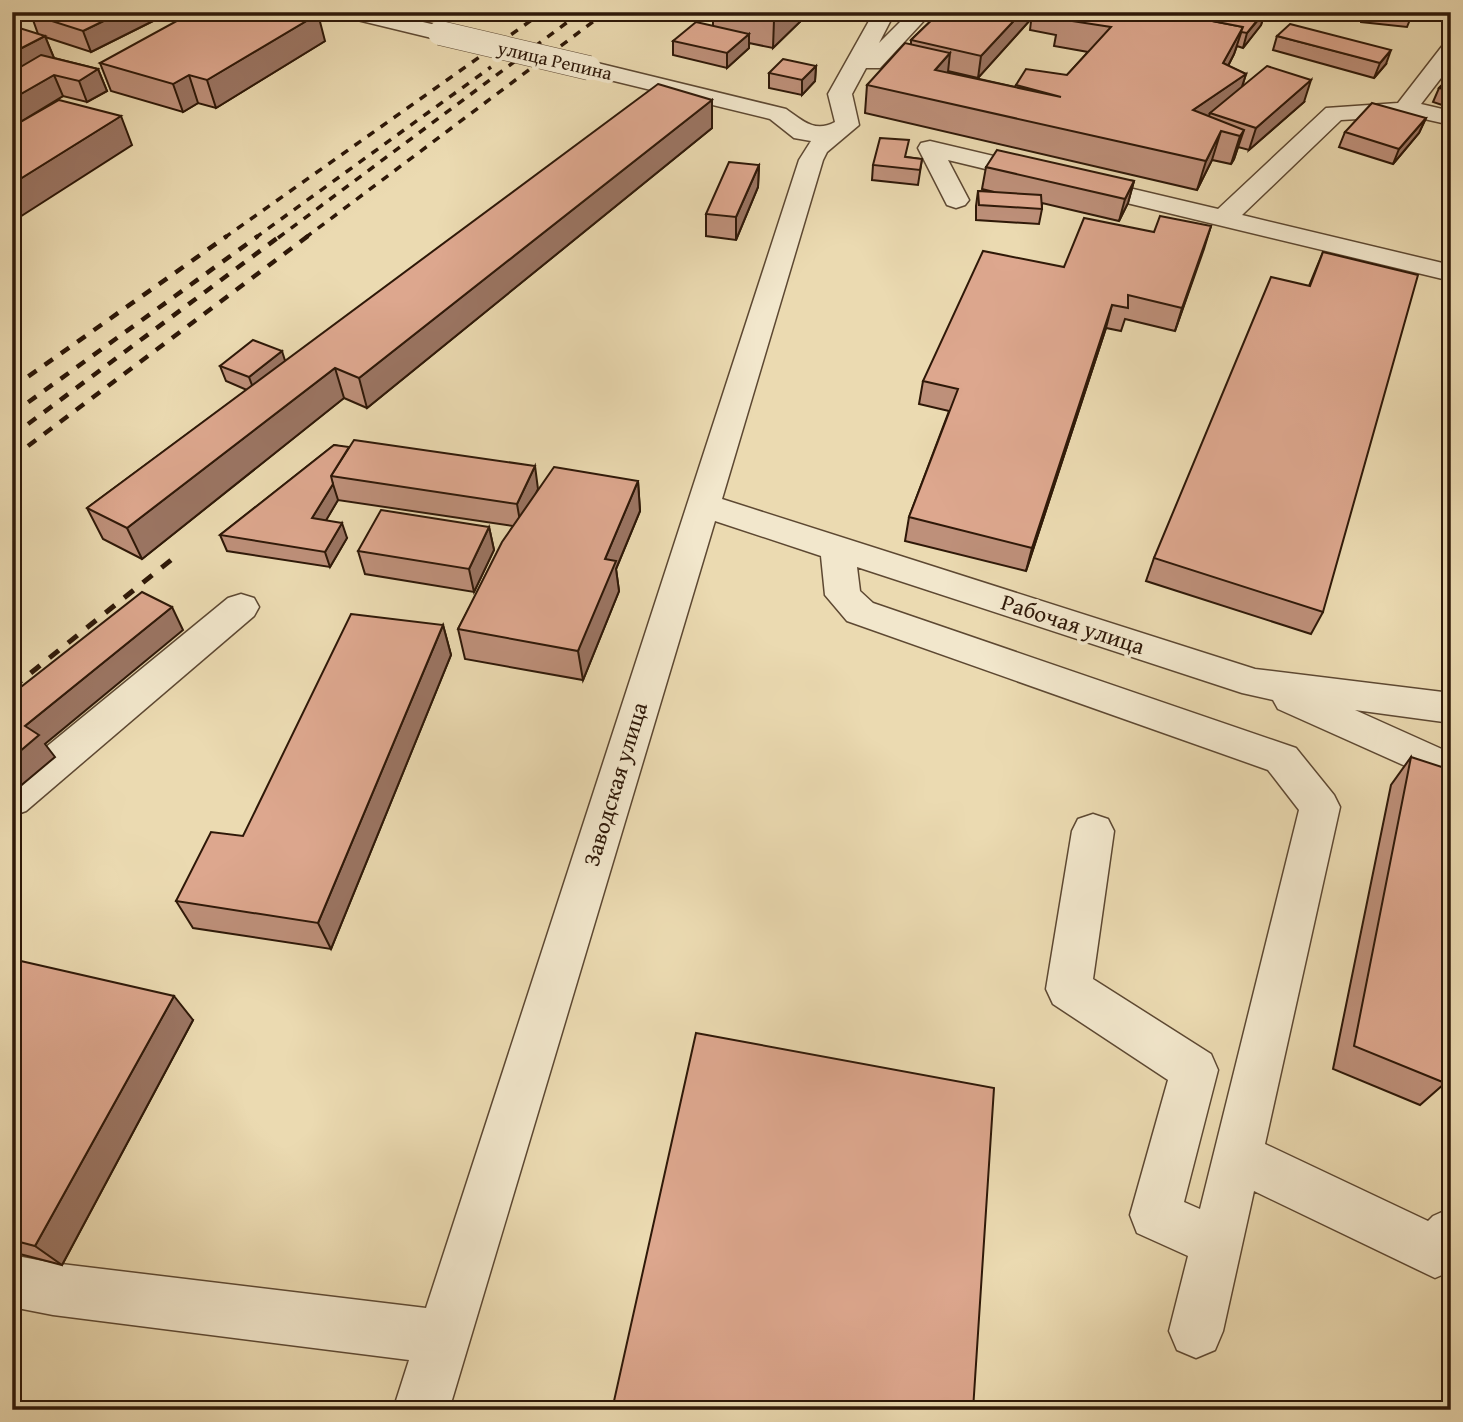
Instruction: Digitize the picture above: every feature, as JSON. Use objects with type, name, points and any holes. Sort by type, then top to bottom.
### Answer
[{"type":"street","name":"Заводская улица","points":[[421,1410],[703,505],[819,115],[885,12]]},
{"type":"street","points":[[819,115],[922,12]]},
{"type":"street","name":"улица Репина","points":[[357,13],[589,68],[688,83],[778,114],[819,115]]},
{"type":"street","points":[[1405,109],[1451,50]]},
{"type":"street","points":[[1223,219],[1334,113],[1405,109],[1451,118]]},
{"type":"street","points":[[956,200],[930,148],[1451,273]]},
{"type":"street","name":"Рабочая улица","points":[[703,505],[1255,682],[1451,708]]},
{"type":"street","points":[[838,549],[843,595],[860,612],[1282,758],[1320,807],[1196,1331]]},
{"type":"street","points":[[12,799],[241,607]]},
{"type":"street","points":[[1255,682],[1430,761]]},
{"type":"street","points":[[1093,831],[1069,989],[1194,1070],[1155,1215],[1217,1243]]},
{"type":"street","points":[[1237,1156],[1435,1252],[1451,1234]]},
{"type":"street","points":[[12,1281],[53,1289],[443,1337]]},
{"type":"building","points":[[122,12],[83,31],[30,14]]},
{"type":"building","points":[[193,12],[318,14],[207,80],[189,75],[173,84],[100,63]]},
{"type":"building","points":[[735,12],[783,12],[774,20]]},
{"type":"building","points":[[940,12],[1022,12],[981,56],[911,40]]},
{"type":"building","points":[[1063,12],[1166,12],[1243,27],[1223,63],[1246,74],[1193,110],[1244,130],[1240,136],[1221,131],[1206,161],[867,85],[905,43],[950,53],[935,70],[1061,97],[1016,85],[1026,69],[1067,75],[1111,27],[1059,19]]},
{"type":"building","points":[[1166,12],[1264,12],[1247,33],[1241,32],[1243,27]]},
{"type":"building","points":[[696,22],[749,34],[727,53],[673,41]]},
{"type":"building","points":[[1290,24],[1391,50],[1380,63],[1277,36]]},
{"type":"building","points":[[13,26],[45,36],[12,53]]},
{"type":"building","points":[[41,55],[98,69],[79,81],[54,75],[12,99],[12,72]]},
{"type":"building","points":[[783,59],[816,66],[802,80],[769,73]]},
{"type":"building","points":[[1267,66],[1311,80],[1256,128],[1210,113]]},
{"type":"building","points":[[1451,76],[1451,91],[1439,88]]},
{"type":"building","points":[[658,84],[712,100],[359,378],[335,368],[127,528],[87,508]]},
{"type":"building","points":[[59,100],[121,116],[12,184],[12,127]]},
{"type":"building","points":[[1372,103],[1426,118],[1399,149],[1345,132]]},
{"type":"building","points":[[880,138],[909,140],[905,157],[922,159],[920,170],[873,165]]},
{"type":"building","points":[[997,150],[1134,181],[1125,199],[986,167]]},
{"type":"building","points":[[729,162],[759,165],[736,217],[706,214]]},
{"type":"building","points":[[978,191],[1041,195],[1042,209],[979,205]]},
{"type":"building","points":[[1160,216],[1211,226],[1182,308],[1128,295],[1128,308],[1112,305],[1032,548],[909,517],[958,389],[923,381],[983,251],[1064,267],[1084,218],[1154,232]]},
{"type":"building","points":[[1323,252],[1418,275],[1323,612],[1154,558],[1271,277],[1310,286]]},
{"type":"building","points":[[253,340],[282,351],[249,377],[220,366]]},
{"type":"building","points":[[354,440],[535,466],[517,504],[331,476]]},
{"type":"building","points":[[334,445],[349,447],[331,476],[333,484],[312,518],[342,523],[325,552],[220,535]]},
{"type":"building","points":[[554,467],[638,481],[605,559],[616,561],[578,651],[458,629],[502,542]]},
{"type":"building","points":[[381,510],[489,527],[469,569],[358,551]]},
{"type":"building","points":[[142,592],[172,607],[25,726],[39,735],[12,758],[12,694]]},
{"type":"building","points":[[351,614],[443,625],[318,923],[176,901],[211,832],[243,836]]},
{"type":"building","points":[[1411,757],[1451,770],[1451,1040],[1445,1083],[1354,1046]]},
{"type":"building","points":[[12,959],[174,996],[35,1246],[12,1240]]},
{"type":"building","points":[[696,1033],[994,1088],[973,1410],[612,1410]]},
{"type":"railway","points":[[224,238],[543,12]]},
{"type":"railway","points":[[278,238],[581,12]]},
{"type":"railway","points":[[305,238],[606,12]]},
{"type":"railway","points":[[255,238],[491,67]]},
{"type":"railway","points":[[12,388],[227,236]]},
{"type":"railway","points":[[12,414],[258,236]]},
{"type":"railway","points":[[12,436],[280,236]]},
{"type":"railway","points":[[12,458],[308,236]]},
{"type":"railway","points":[[12,688],[176,556]]}]
